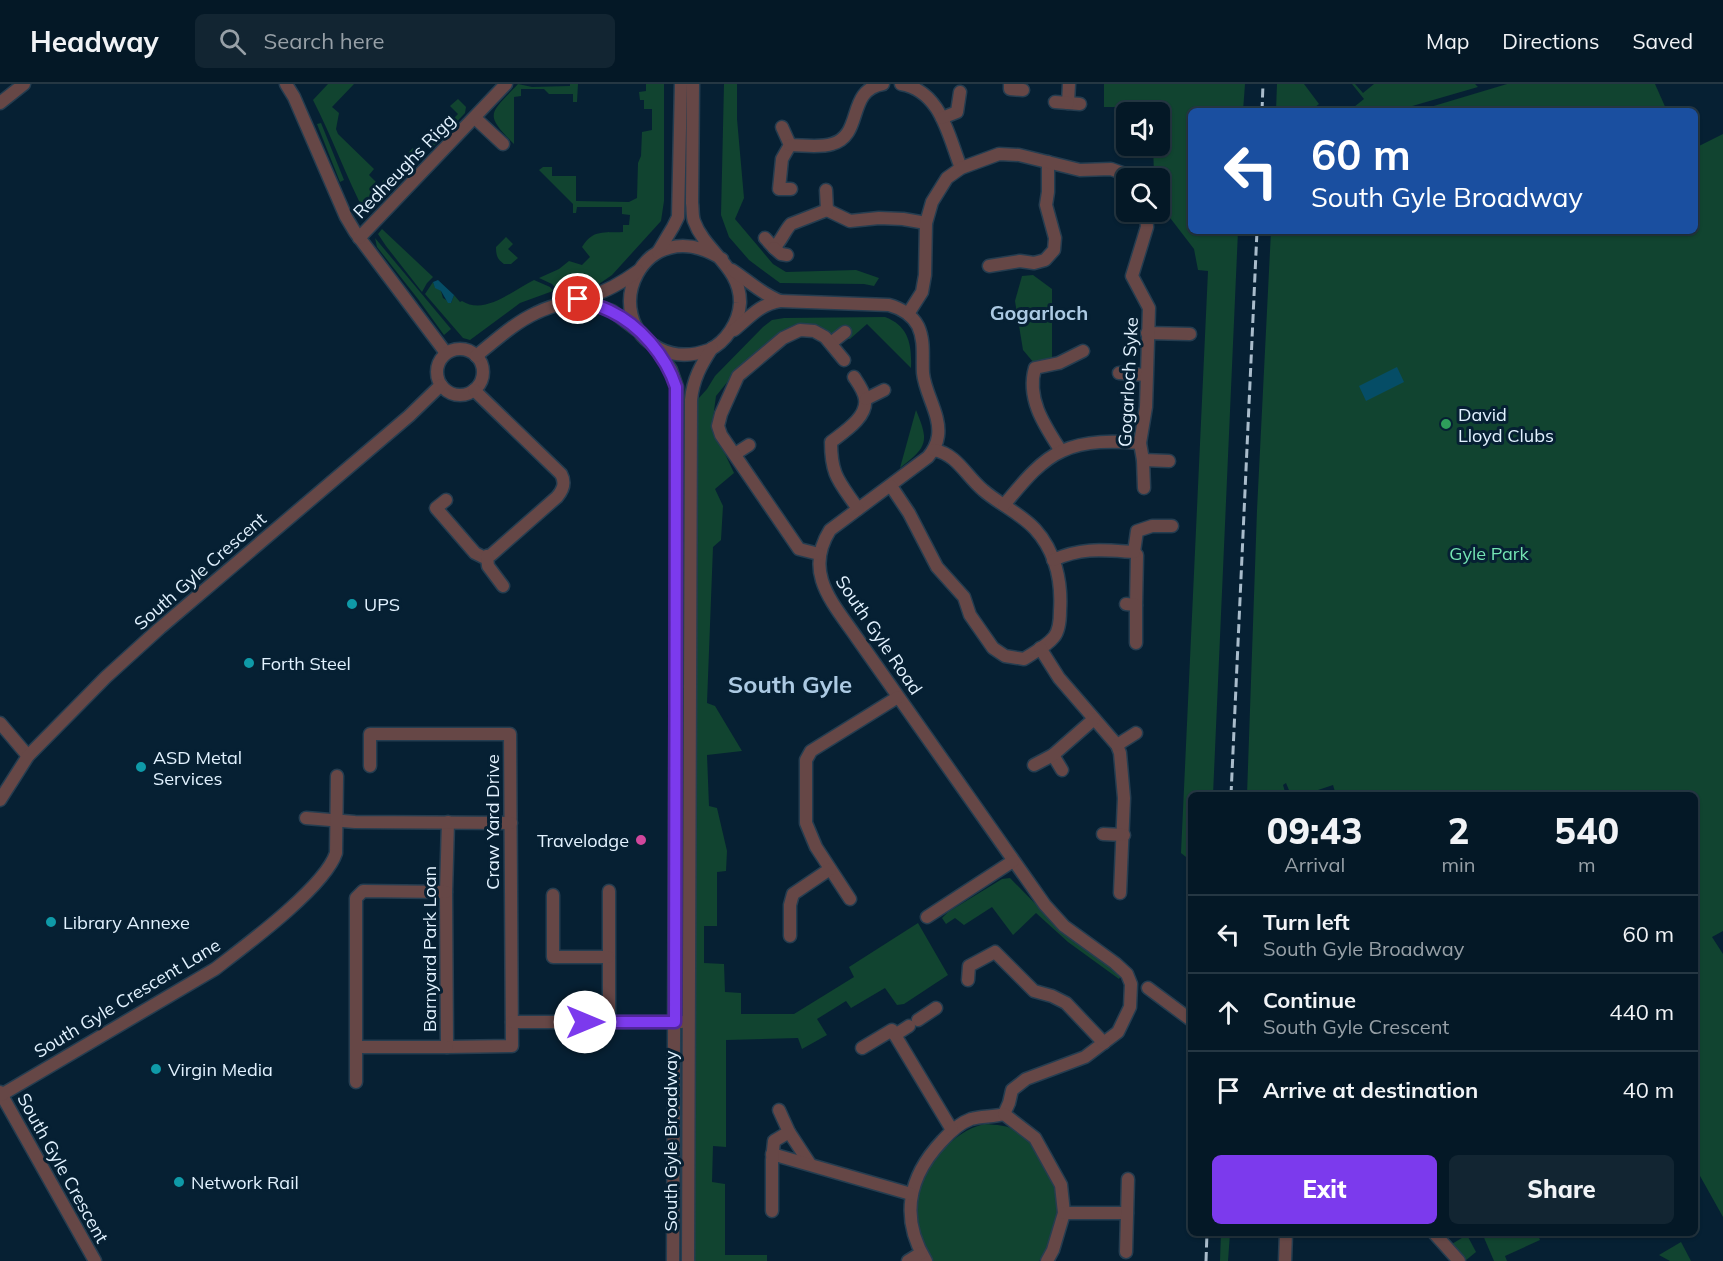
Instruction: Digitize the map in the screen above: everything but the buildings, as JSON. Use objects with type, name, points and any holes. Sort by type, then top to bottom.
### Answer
[{"type":"street","points":[[0,103],[24,84]]},
{"type":"street","points":[[286,84],[294,97],[346,217],[359,238],[446,353]]},
{"type":"street","name":"Redheughs Rigg","points":[[359,238],[506,84]]},
{"type":"street","name":"South Gyle Broadway","points":[[674,1261],[676,387],[671,370],[655,346],[640,332],[633,317],[630,301],[632,285],[639,269],[657,253],[678,217],[681,84]]},
{"type":"street","name":"South Gyle Broadway","points":[[655,346],[668,353],[683,355],[698,354],[712,348],[727,336],[736,320],[740,303],[738,286],[731,270],[698,229],[693,213],[693,84]]},
{"type":"street","points":[[901,84],[928,88],[961,168]]},
{"type":"street","points":[[1010,84],[1010,89],[1023,90]]},
{"type":"street","points":[[1055,102],[1074,103],[1069,84]]},
{"type":"street","points":[[790,145],[824,145],[843,139],[867,89],[876,85]]},
{"type":"street","points":[[942,118],[957,112],[960,92]]},
{"type":"street","name":"Redheughs Rigg","points":[[475,118],[503,144]]},
{"type":"street","points":[[782,127],[790,145]]},
{"type":"street","points":[[790,145],[782,159],[779,189],[791,189]]},
{"type":"street","points":[[908,314],[922,292],[925,275],[926,223],[938,190],[947,178],[961,168],[999,153],[1019,155],[1080,170],[1116,171]]},
{"type":"street","points":[[989,266],[1020,261],[1034,263],[1045,260],[1054,250],[1055,238],[1046,205],[1047,162]]},
{"type":"street","points":[[826,190],[826,210]]},
{"type":"street","points":[[774,248],[782,240],[791,224],[826,210],[850,221],[879,218],[926,223]]},
{"type":"street","name":"Gogarloch Syke","points":[[1144,488],[1140,443],[1146,407],[1149,308],[1132,276],[1148,227],[1147,222]]},
{"type":"street","points":[[765,238],[781,254],[787,255]]},
{"type":"street","name":"South Gyle Broadway","points":[[657,253],[673,246],[690,245],[707,250],[722,259]]},
{"type":"street","points":[[476,356],[534,313],[611,288],[639,269]]},
{"type":"street","points":[[731,270],[763,294],[780,301]]},
{"type":"street","points":[[578,299],[612,311],[640,332]]},
{"type":"street","points":[[727,336],[762,306],[769,302],[780,301],[875,304],[900,308],[918,325],[923,342],[923,373],[928,398],[937,420],[938,437],[934,450],[891,486],[830,530],[819,554],[799,549],[721,435],[718,426],[738,376],[783,338],[800,330],[814,331],[825,337],[844,360]]},
{"type":"street","points":[[831,343],[845,332]]},
{"type":"street","points":[[1147,333],[1190,334]]},
{"type":"street","name":"South Gyle Broadway","points":[[688,1261],[691,400],[693,384],[699,367],[712,348]]},
{"type":"street","points":[[459,349],[471,352],[481,362],[482,377],[474,390],[468,394],[453,394],[441,385],[438,379],[438,364],[446,353],[459,349]]},
{"type":"street","points":[[1061,451],[1040,413],[1033,395],[1031,381],[1035,368],[1059,363],[1083,351]]},
{"type":"street","points":[[1119,373],[1146,375]]},
{"type":"street","points":[[854,377],[866,399],[863,412],[847,429],[825,440],[834,475],[858,509]]},
{"type":"street","name":"South Gyle Crescent","points":[[0,800],[28,756],[91,691],[160,628],[409,416],[441,385]]},
{"type":"street","points":[[446,500],[436,508],[475,553],[487,556],[491,555],[556,497],[561,492],[564,482],[561,474],[474,390]]},
{"type":"street","points":[[866,399],[885,390]]},
{"type":"street","points":[[1004,505],[1037,469],[1061,451],[1112,441],[1140,443]]},
{"type":"street","points":[[735,454],[749,445]]},
{"type":"street","points":[[891,486],[909,513],[937,567],[964,597],[970,615],[993,648],[1005,656],[1024,659],[1054,637],[1060,619],[1060,579],[1042,538],[1033,527],[983,490],[952,457],[934,450]]},
{"type":"street","points":[[1143,460],[1169,461]]},
{"type":"street","points":[[1136,643],[1131,604],[1137,555],[1134,552],[1137,531],[1152,526],[1172,526]]},
{"type":"street","points":[[1053,560],[1071,552],[1089,549],[1134,552]]},
{"type":"street","name":"South Gyle Road","points":[[819,554],[818,567],[827,595],[1045,905],[1064,926],[1127,974],[1131,984],[1130,1007],[1118,1032],[1104,1042]]},
{"type":"street","points":[[487,556],[488,566],[503,586]]},
{"type":"street","points":[[1040,648],[1059,678],[1117,745],[1120,753],[1124,798],[1120,893]]},
{"type":"street","points":[[850,899],[816,847],[806,823],[806,760],[811,751],[820,744],[898,697]]},
{"type":"street","points":[[1034,765],[1053,755],[1094,719]]},
{"type":"street","points":[[0,723],[28,756]]},
{"type":"street","points":[[1117,745],[1136,733]]},
{"type":"street","name":"Craw Yard Drive","points":[[370,766],[370,734],[510,734],[512,1046]]},
{"type":"street","points":[[1053,755],[1062,770]]},
{"type":"street","name":"South Gyle Crescent Lane","points":[[1,1094],[215,969],[241,950],[301,898],[332,863],[336,853],[337,776]]},
{"type":"street","points":[[306,818],[337,821],[510,823]]},
{"type":"street","name":"Barnyard Park Loan","points":[[448,822],[447,1047],[512,1046]]},
{"type":"street","points":[[1102,834],[1124,836]]},
{"type":"street","points":[[927,917],[1013,861]]},
{"type":"street","points":[[790,936],[790,905],[793,894],[830,869]]},
{"type":"street","points":[[356,1082],[356,898],[363,891],[446,892]]},
{"type":"street","points":[[609,891],[609,1022]]},
{"type":"street","points":[[553,895],[553,957],[608,957]]},
{"type":"street","points":[[968,980],[969,966],[995,952],[1034,991],[1066,1003],[1104,1042],[1085,1057],[1026,1079],[1012,1090],[1004,1113]]},
{"type":"street","points":[[1148,988],[1188,1018]]},
{"type":"street","points":[[895,1035],[936,1008]]},
{"type":"street","points":[[512,1022],[689,1022]]},
{"type":"street","points":[[862,1048],[892,1030],[952,1130]]},
{"type":"street","points":[[357,1047],[447,1047]]},
{"type":"street","name":"South Gyle Crescent","points":[[1,1094],[95,1261]]},
{"type":"street","points":[[778,1110],[810,1164]]},
{"type":"street","points":[[908,1261],[924,1257],[910,1215],[911,1194],[921,1168],[952,1130],[971,1119],[1004,1113],[1035,1138],[1061,1185],[1064,1213],[1053,1250],[1047,1261]]},
{"type":"street","points":[[772,1211],[774,1141],[789,1132]]},
{"type":"street","points":[[772,1154],[911,1194]]},
{"type":"street","points":[[1126,1252],[1128,1179]]},
{"type":"street","points":[[1064,1213],[1127,1213]]},
{"type":"street","points":[[1285,1261],[1287,1236]]},
{"type":"street","points":[[1437,1236],[1459,1261]]},
{"type":"green space","points":[[328,84],[354,84],[332,107],[339,113],[336,129],[338,134],[374,169],[369,175],[379,185],[385,179],[391,184],[414,158],[409,152],[413,148],[422,160],[369,213],[365,213],[313,100]]},
{"type":"green space","points":[[518,84],[532,87],[578,84],[577,102],[573,102],[573,94],[549,94],[544,89],[521,89],[521,96],[514,97],[514,144],[498,126],[494,114],[496,108]]},
{"type":"green space","points":[[646,84],[664,84],[664,201],[661,221],[612,275],[599,284],[557,290],[552,284],[539,278],[559,269],[569,261],[582,265],[590,257],[582,247],[586,241],[600,233],[623,232],[623,225],[629,225],[630,215],[622,214],[622,207],[577,207],[576,213],[573,213],[573,204],[539,170],[543,167],[552,167],[552,176],[576,176],[576,201],[629,202],[637,198],[642,132],[652,130],[652,109],[644,109],[644,100],[640,100],[639,92],[646,91]]},
{"type":"green space","points":[[724,84],[737,84],[737,119],[744,198],[735,219],[773,264],[786,272],[856,270],[879,278],[874,286],[780,283],[749,260],[729,237],[721,215]]},
{"type":"green space","points":[[1104,84],[1245,84],[1243,108],[1188,108],[1188,234],[1238,234],[1213,792],[1188,792],[1188,859],[1181,853],[1208,271],[1198,270],[1194,249],[1170,218],[1170,168],[1154,168],[1153,156],[1170,156],[1170,102],[1116,102],[1116,107],[1104,107]]},
{"type":"green space","points":[[1277,84],[1304,84],[1319,104],[1314,108],[1276,108]]},
{"type":"green space","points":[[1352,84],[1355,84],[1363,93],[1374,84],[1475,84],[1478,87],[1405,108],[1353,108],[1364,99]]},
{"type":"green space","points":[[1507,84],[1655,84],[1666,108],[1427,108]]},
{"type":"green space","points":[[458,99],[466,107],[465,113],[432,148],[428,148],[420,140],[427,133],[434,139],[458,114],[450,106]]},
{"type":"green space","points":[[321,123],[344,180],[340,182],[317,124]]},
{"type":"green space","name":"Gyle Park","points":[[1723,134],[1723,931],[1712,937],[1723,954],[1723,1217],[1698,1172],[1698,792],[1335,792],[1333,785],[1312,792],[1290,792],[1286,783],[1283,785],[1285,792],[1247,792],[1257,510],[1271,234],[1698,234],[1698,146]]},
{"type":"green space","points":[[382,229],[433,277],[422,292],[378,234]]},
{"type":"green space","points":[[506,237],[513,244],[508,249],[518,258],[511,264],[504,264],[498,259],[496,252],[496,247]]},
{"type":"green space","points":[[375,238],[451,329],[444,335],[377,247]]},
{"type":"green space","points":[[1033,275],[1052,289],[1052,359],[1034,363],[1023,350],[1015,301],[1022,276]]},
{"type":"green space","points":[[534,280],[550,287],[553,291],[520,303],[470,340],[463,338],[425,294],[433,282],[435,287],[441,291],[443,298],[451,303],[454,295],[460,302],[471,305],[489,304]]},
{"type":"green space","points":[[885,317],[904,331],[910,344],[911,368],[867,324],[850,339],[831,338],[815,326],[787,329],[738,369],[716,396],[712,426],[734,473],[715,489],[723,506],[721,540],[713,547],[707,703],[715,706],[742,751],[707,755],[709,806],[717,808],[727,851],[726,871],[717,872],[717,926],[704,926],[704,963],[724,964],[725,992],[741,993],[741,1014],[794,1014],[854,977],[849,967],[918,923],[948,975],[904,1004],[897,1005],[885,988],[851,1008],[846,1001],[817,1019],[827,1035],[802,1049],[798,1038],[726,1040],[726,1147],[713,1146],[712,1182],[725,1184],[725,1255],[767,1255],[767,1261],[694,1261],[698,399],[715,376],[772,320]]},
{"type":"green space","points":[[916,410],[923,429],[923,443],[916,454],[900,468]]},
{"type":"green space","points":[[1010,878],[1060,929],[1112,967],[1121,976],[1119,979],[1068,942],[1036,913],[1013,935],[992,907],[964,925],[955,918],[946,924],[942,918],[1002,879]]},
{"type":"green space","points":[[984,1124],[1008,1127],[1020,1133],[1042,1158],[1053,1182],[1058,1214],[1051,1239],[1039,1261],[933,1261],[921,1240],[916,1204],[927,1169],[956,1138]]},
{"type":"green space","points":[[1221,1236],[1230,1236],[1228,1261],[1220,1261]]},
{"type":"green space","points":[[1468,1236],[1476,1252],[1465,1261],[1450,1245]]},
{"type":"green space","points":[[1483,1236],[1538,1236],[1540,1240],[1505,1256],[1507,1261],[1494,1261]]},
{"type":"green space","points":[[1681,1242],[1691,1261],[1670,1261],[1659,1255]]},
{"type":"water","points":[[438,280],[454,295],[451,303],[448,303],[441,291],[435,288],[433,282]]},
{"type":"water","points":[[1397,367],[1404,382],[1366,401],[1359,386]]},
{"type":"railway","points":[[1262,108],[1263,84]]},
{"type":"railway","points":[[1231,792],[1257,234]]},
{"type":"railway","points":[[1206,1261],[1207,1236]]},
{"type":"place","name":"David Lloyd Clubs","points":[[1446,424]]},
{"type":"place","name":"UPS","points":[[352,604]]},
{"type":"place","name":"Forth Steel","points":[[249,663]]},
{"type":"place","name":"ASD Metal Services","points":[[141,767]]},
{"type":"place","name":"Travelodge","points":[[641,840]]},
{"type":"place","name":"Library Annexe","points":[[51,922]]},
{"type":"place","name":"Virgin Media","points":[[156,1069]]},
{"type":"place","name":"Network Rail","points":[[179,1182]]},
{"type":"district","name":"Gogarloch","points":[[1039,312]]},
{"type":"district","name":"South Gyle","points":[[790,684]]},
{"type":"route","points":[[578,299],[612,311],[640,332],[655,346],[671,370],[676,387],[675,1022],[585,1022]]}]
